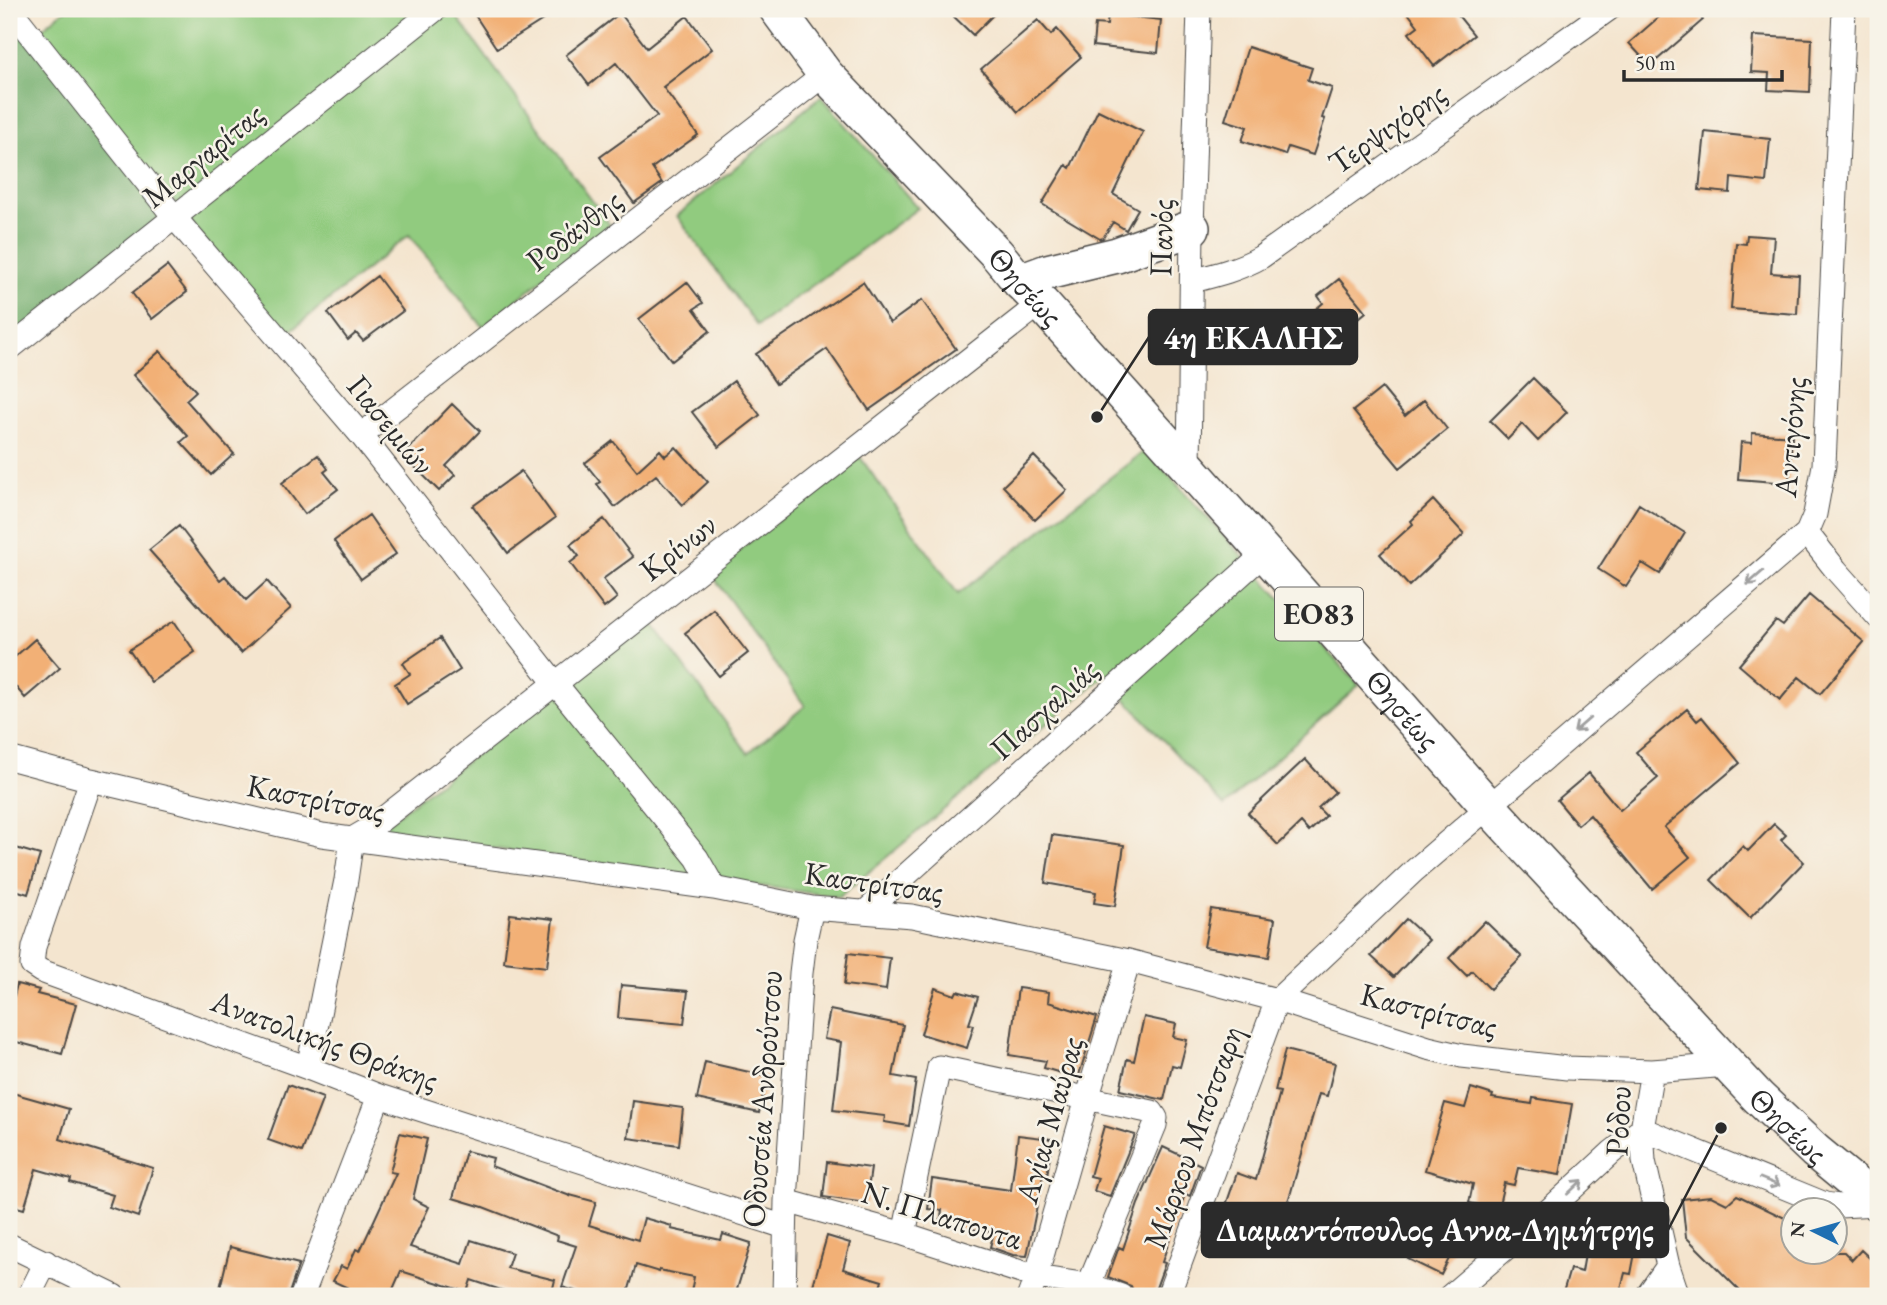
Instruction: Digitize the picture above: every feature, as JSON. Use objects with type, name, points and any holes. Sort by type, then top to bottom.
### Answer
[{"type":"main road","name":"Θησέως","points":[[777,9],[825,74],[996,253],[1488,806],[1758,1097],[1815,1152],[1878,1204]]},
{"type":"main road","points":[[1030,293],[1047,272],[1127,252],[1192,228]]},
{"type":"street","name":"Γιασεμιών","points":[[10,9],[175,218],[361,435],[555,683],[697,858],[714,888]]},
{"type":"street","name":"Μαργαρίτας","points":[[9,349],[436,9]]},
{"type":"street","name":"Πανός","points":[[1189,469],[1192,228],[1199,9]]},
{"type":"street","name":"Τερψιχόρης","points":[[1192,281],[1232,270],[1261,257],[1609,9]]},
{"type":"street","name":"Αντιγόνης","points":[[1277,1000],[1415,870],[1807,533],[1815,514],[1824,465],[1844,9]]},
{"type":"street","name":"Ροδάνθης","points":[[361,435],[825,74]]},
{"type":"street","name":"Κρίνων","points":[[352,839],[371,828],[555,683],[1030,293]]},
{"type":"street","points":[[1807,533],[1878,617]]},
{"type":"street","name":"Πασχαλιάς","points":[[865,912],[1265,553]]},
{"type":"street","name":"Καστρίτσας","points":[[9,758],[289,828],[714,888],[813,908],[912,916],[1129,961],[1277,1000],[1428,1048],[1462,1056],[1567,1068],[1652,1070],[1728,1065]]},
{"type":"street","name":"Ανατολικής Θράκης","points":[[91,780],[34,947],[32,965],[41,971],[379,1096],[785,1227]]},
{"type":"street","points":[[308,1068],[352,839]]},
{"type":"street","name":"Οδυσσέα Ανδρούτσου","points":[[784,1296],[786,1200],[801,973],[813,908]]},
{"type":"street","name":"Αγίας Μαύρας","points":[[1032,1287],[1129,961]]},
{"type":"street","name":"Μάρκου Μπότσαρη","points":[[1168,1296],[1277,1000]]},
{"type":"street","points":[[904,1234],[939,1067],[1152,1112],[1156,1118],[1155,1125],[1087,1291]]},
{"type":"street","name":"Ρόδου","points":[[1652,1070],[1642,1129],[1644,1161],[1668,1266],[1678,1296]]},
{"type":"street","points":[[302,1296],[379,1096]]},
{"type":"street","points":[[1450,1296],[1612,1152],[1642,1129],[1825,1204],[1878,1204]]},
{"type":"street","name":"Ν. Πλαπουτα","points":[[786,1200],[904,1234],[1032,1287],[1121,1296]]},
{"type":"street","points":[[9,1245],[114,1296]]},
{"type":"street","points":[[29,1296],[46,1262]]},
{"type":"street","points":[[1647,1296],[1668,1266]]},
{"type":"green space","points":[[66,9],[451,9],[610,225],[483,327],[409,235],[283,337],[38,32]]},
{"type":"green space","points":[[9,15],[175,219],[9,352]]},
{"type":"green space","points":[[821,96],[918,208],[757,326],[677,216]]},
{"type":"green space","points":[[1146,450],[1359,685],[1224,806],[1104,676],[839,897],[375,832],[650,620],[748,753],[805,706],[710,572],[860,457],[958,594]]},
{"type":"building","points":[[471,9],[560,9],[497,49]]},
{"type":"building","points":[[946,9],[999,9],[973,35]]},
{"type":"building","points":[[1405,9],[1453,9],[1474,35],[1434,66],[1409,33],[1418,26]]},
{"type":"building","points":[[1668,9],[1694,9],[1703,20],[1650,66],[1629,43]]},
{"type":"building","points":[[620,13],[647,48],[687,16],[712,49],[663,87],[698,135],[652,168],[662,183],[634,203],[600,157],[657,116],[616,63],[589,85],[566,55]]},
{"type":"building","points":[[1108,14],[1161,20],[1158,53],[1093,46],[1095,24],[1107,25]]},
{"type":"building","points":[[1038,20],[1051,35],[1057,29],[1081,57],[1018,112],[981,69]]},
{"type":"building","points":[[1753,36],[1812,39],[1810,92],[1768,90],[1769,73],[1751,72]]},
{"type":"building","points":[[1248,47],[1312,68],[1308,80],[1332,88],[1313,155],[1288,147],[1285,155],[1242,141],[1247,127],[1225,120]]},
{"type":"building","points":[[1098,110],[1143,132],[1113,194],[1138,209],[1126,230],[1113,222],[1100,239],[1042,204],[1066,165],[1070,168]]},
{"type":"building","points":[[1705,132],[1770,139],[1766,182],[1731,178],[1730,193],[1699,190]]},
{"type":"building","points":[[1747,235],[1774,237],[1771,273],[1799,275],[1797,314],[1731,309],[1736,243],[1746,244]]},
{"type":"building","points":[[167,266],[187,292],[152,319],[132,293]]},
{"type":"building","points":[[377,276],[403,311],[363,341],[356,333],[348,340],[328,313]]},
{"type":"building","points":[[1339,279],[1366,312],[1342,332],[1345,336],[1318,359],[1293,328],[1323,303],[1318,296]]},
{"type":"building","points":[[687,282],[703,303],[694,309],[710,331],[672,361],[639,319]]},
{"type":"building","points":[[863,282],[890,323],[922,300],[956,349],[869,410],[827,349],[776,384],[756,354]]},
{"type":"building","points":[[160,351],[196,391],[186,400],[234,454],[211,475],[181,442],[188,436],[133,375]]},
{"type":"building","points":[[1533,378],[1567,412],[1538,441],[1522,424],[1508,439],[1490,421]]},
{"type":"building","points":[[734,381],[760,415],[719,447],[692,412]]},
{"type":"building","points":[[1382,388],[1405,416],[1424,400],[1447,429],[1400,468],[1353,411]]},
{"type":"building","points":[[452,404],[480,431],[446,466],[455,475],[439,491],[403,455]]},
{"type":"building","points":[[1752,433],[1792,436],[1789,483],[1738,479],[1741,442],[1752,443]]},
{"type":"building","points":[[613,441],[637,471],[660,450],[665,456],[676,447],[708,482],[683,505],[656,475],[615,507],[585,463]]},
{"type":"building","points":[[318,455],[328,469],[324,472],[338,489],[305,514],[282,483]]},
{"type":"building","points":[[1034,456],[1067,490],[1035,520],[1003,486]]},
{"type":"building","points":[[521,471],[555,518],[508,553],[473,506]]},
{"type":"building","points":[[1433,500],[1464,534],[1409,586],[1380,554],[1413,524],[1411,521]]},
{"type":"building","points":[[1639,504],[1685,533],[1660,574],[1642,563],[1626,587],[1598,569]]},
{"type":"building","points":[[369,515],[396,554],[361,579],[334,541]]},
{"type":"building","points":[[604,519],[633,557],[603,579],[617,598],[604,608],[570,563],[579,556],[570,545]]},
{"type":"building","points":[[179,526],[220,580],[225,576],[246,600],[267,581],[291,608],[241,653],[149,550]]},
{"type":"building","points":[[1809,595],[1864,642],[1820,694],[1799,677],[1780,700],[1739,665],[1776,621],[1783,626]]},
{"type":"building","points":[[714,610],[748,653],[719,676],[685,633]]},
{"type":"building","points":[[174,621],[195,652],[151,682],[129,650]]},
{"type":"building","points":[[440,638],[460,670],[407,704],[395,684],[410,674],[403,663]]},
{"type":"building","points":[[35,639],[60,668],[25,698],[9,679],[9,662]]},
{"type":"building","points":[[1687,709],[1697,721],[1702,717],[1740,763],[1664,827],[1690,857],[1652,889],[1590,815],[1578,825],[1557,800],[1589,773],[1620,810],[1658,778],[1636,752]]},
{"type":"building","points":[[1305,759],[1335,792],[1318,808],[1326,816],[1309,832],[1301,823],[1278,845],[1248,813]]},
{"type":"building","points":[[1774,824],[1786,835],[1781,840],[1804,862],[1750,918],[1711,880],[1743,846],[1748,851]]},
{"type":"building","points":[[1052,835],[1124,845],[1115,906],[1094,903],[1096,892],[1045,883]]},
{"type":"building","points":[[9,846],[40,855],[28,894],[9,888]]},
{"type":"building","points":[[1211,909],[1275,919],[1269,957],[1204,947]]},
{"type":"building","points":[[510,914],[553,919],[547,967],[504,962]]},
{"type":"building","points":[[1406,919],[1429,940],[1394,977],[1371,956]]},
{"type":"building","points":[[1485,921],[1522,957],[1490,989],[1472,971],[1467,976],[1449,958]]},
{"type":"building","points":[[848,953],[890,958],[886,990],[844,985]]},
{"type":"building","points":[[17,984],[39,990],[37,994],[76,1004],[62,1054],[9,1040],[9,994],[14,996]]},
{"type":"building","points":[[621,985],[688,991],[684,1024],[618,1018]]},
{"type":"building","points":[[935,988],[955,995],[957,991],[978,997],[969,1024],[974,1025],[967,1048],[921,1034]]},
{"type":"building","points":[[1018,988],[1049,992],[1048,1002],[1097,1017],[1078,1078],[1044,1068],[1046,1061],[1009,1055]]},
{"type":"building","points":[[830,1010],[903,1025],[893,1076],[916,1080],[909,1126],[884,1122],[885,1116],[833,1110],[841,1042],[824,1039]]},
{"type":"building","points":[[1144,1017],[1176,1024],[1173,1037],[1187,1040],[1180,1067],[1172,1065],[1164,1100],[1120,1090],[1127,1059],[1134,1061]]},
{"type":"building","points":[[1285,1050],[1335,1063],[1327,1096],[1319,1094],[1279,1227],[1225,1208],[1237,1173],[1256,1180],[1280,1092],[1275,1091]]},
{"type":"building","points":[[705,1062],[767,1076],[759,1113],[697,1099]]},
{"type":"building","points":[[288,1085],[323,1098],[302,1152],[268,1140]]},
{"type":"building","points":[[1471,1088],[1493,1095],[1492,1098],[1532,1104],[1533,1098],[1572,1104],[1560,1175],[1518,1168],[1514,1185],[1504,1183],[1498,1209],[1469,1203],[1473,1184],[1425,1170],[1445,1103],[1465,1108]]},
{"type":"building","points":[[9,1092],[69,1109],[60,1139],[153,1168],[138,1217],[109,1207],[113,1195],[36,1169],[24,1209],[9,1205]]},
{"type":"building","points":[[633,1101],[683,1108],[679,1145],[628,1138]]},
{"type":"building","points":[[1104,1126],[1135,1135],[1110,1196],[1094,1191],[1098,1178],[1090,1176]]},
{"type":"building","points":[[400,1133],[427,1139],[413,1199],[429,1207],[410,1247],[463,1264],[471,1240],[512,1253],[507,1268],[555,1280],[551,1296],[519,1296],[471,1280],[467,1292],[401,1271],[390,1296],[365,1296],[333,1281],[341,1266],[347,1269],[356,1249],[360,1251],[396,1173],[390,1172]]},
{"type":"building","points":[[1018,1135],[1052,1139],[1047,1177],[1043,1176],[1027,1256],[1013,1255],[990,1247],[994,1232],[940,1225],[942,1210],[928,1209],[932,1179],[1011,1190]]},
{"type":"building","points":[[1163,1147],[1201,1165],[1190,1196],[1185,1194],[1153,1296],[1135,1296],[1131,1286],[1108,1277],[1119,1247],[1123,1249],[1138,1204]]},
{"type":"building","points":[[466,1151],[493,1158],[491,1166],[570,1196],[596,1202],[589,1225],[638,1240],[644,1218],[672,1226],[671,1229],[721,1240],[723,1234],[751,1243],[735,1296],[690,1296],[694,1277],[659,1272],[636,1265],[627,1296],[592,1296],[562,1287],[576,1246],[557,1240],[558,1236],[453,1198]]},
{"type":"building","points":[[827,1162],[871,1168],[866,1203],[823,1197]]},
{"type":"building","points":[[1737,1195],[1778,1215],[1778,1266],[1848,1266],[1848,1256],[1852,1260],[1861,1250],[1878,1266],[1878,1296],[1745,1296],[1686,1237],[1682,1199],[1711,1196],[1727,1204]]},
{"type":"building","points":[[1592,1213],[1641,1221],[1631,1274],[1625,1273],[1619,1296],[1562,1296],[1570,1269],[1582,1272]]},
{"type":"building","points":[[1427,1220],[1460,1236],[1441,1275],[1408,1259]]},
{"type":"building","points":[[827,1236],[850,1243],[843,1269],[882,1281],[877,1296],[810,1296]]},
{"type":"building","points":[[230,1247],[299,1264],[288,1296],[260,1293],[259,1296],[254,1296],[220,1288]]},
{"type":"place","name":"4η ΕΚΑΛΗΣ","points":[[1097,417]]},
{"type":"place","name":"Διαμαντόπουλος Αννα-Δημήτρης","points":[[1721,1128]]}]
